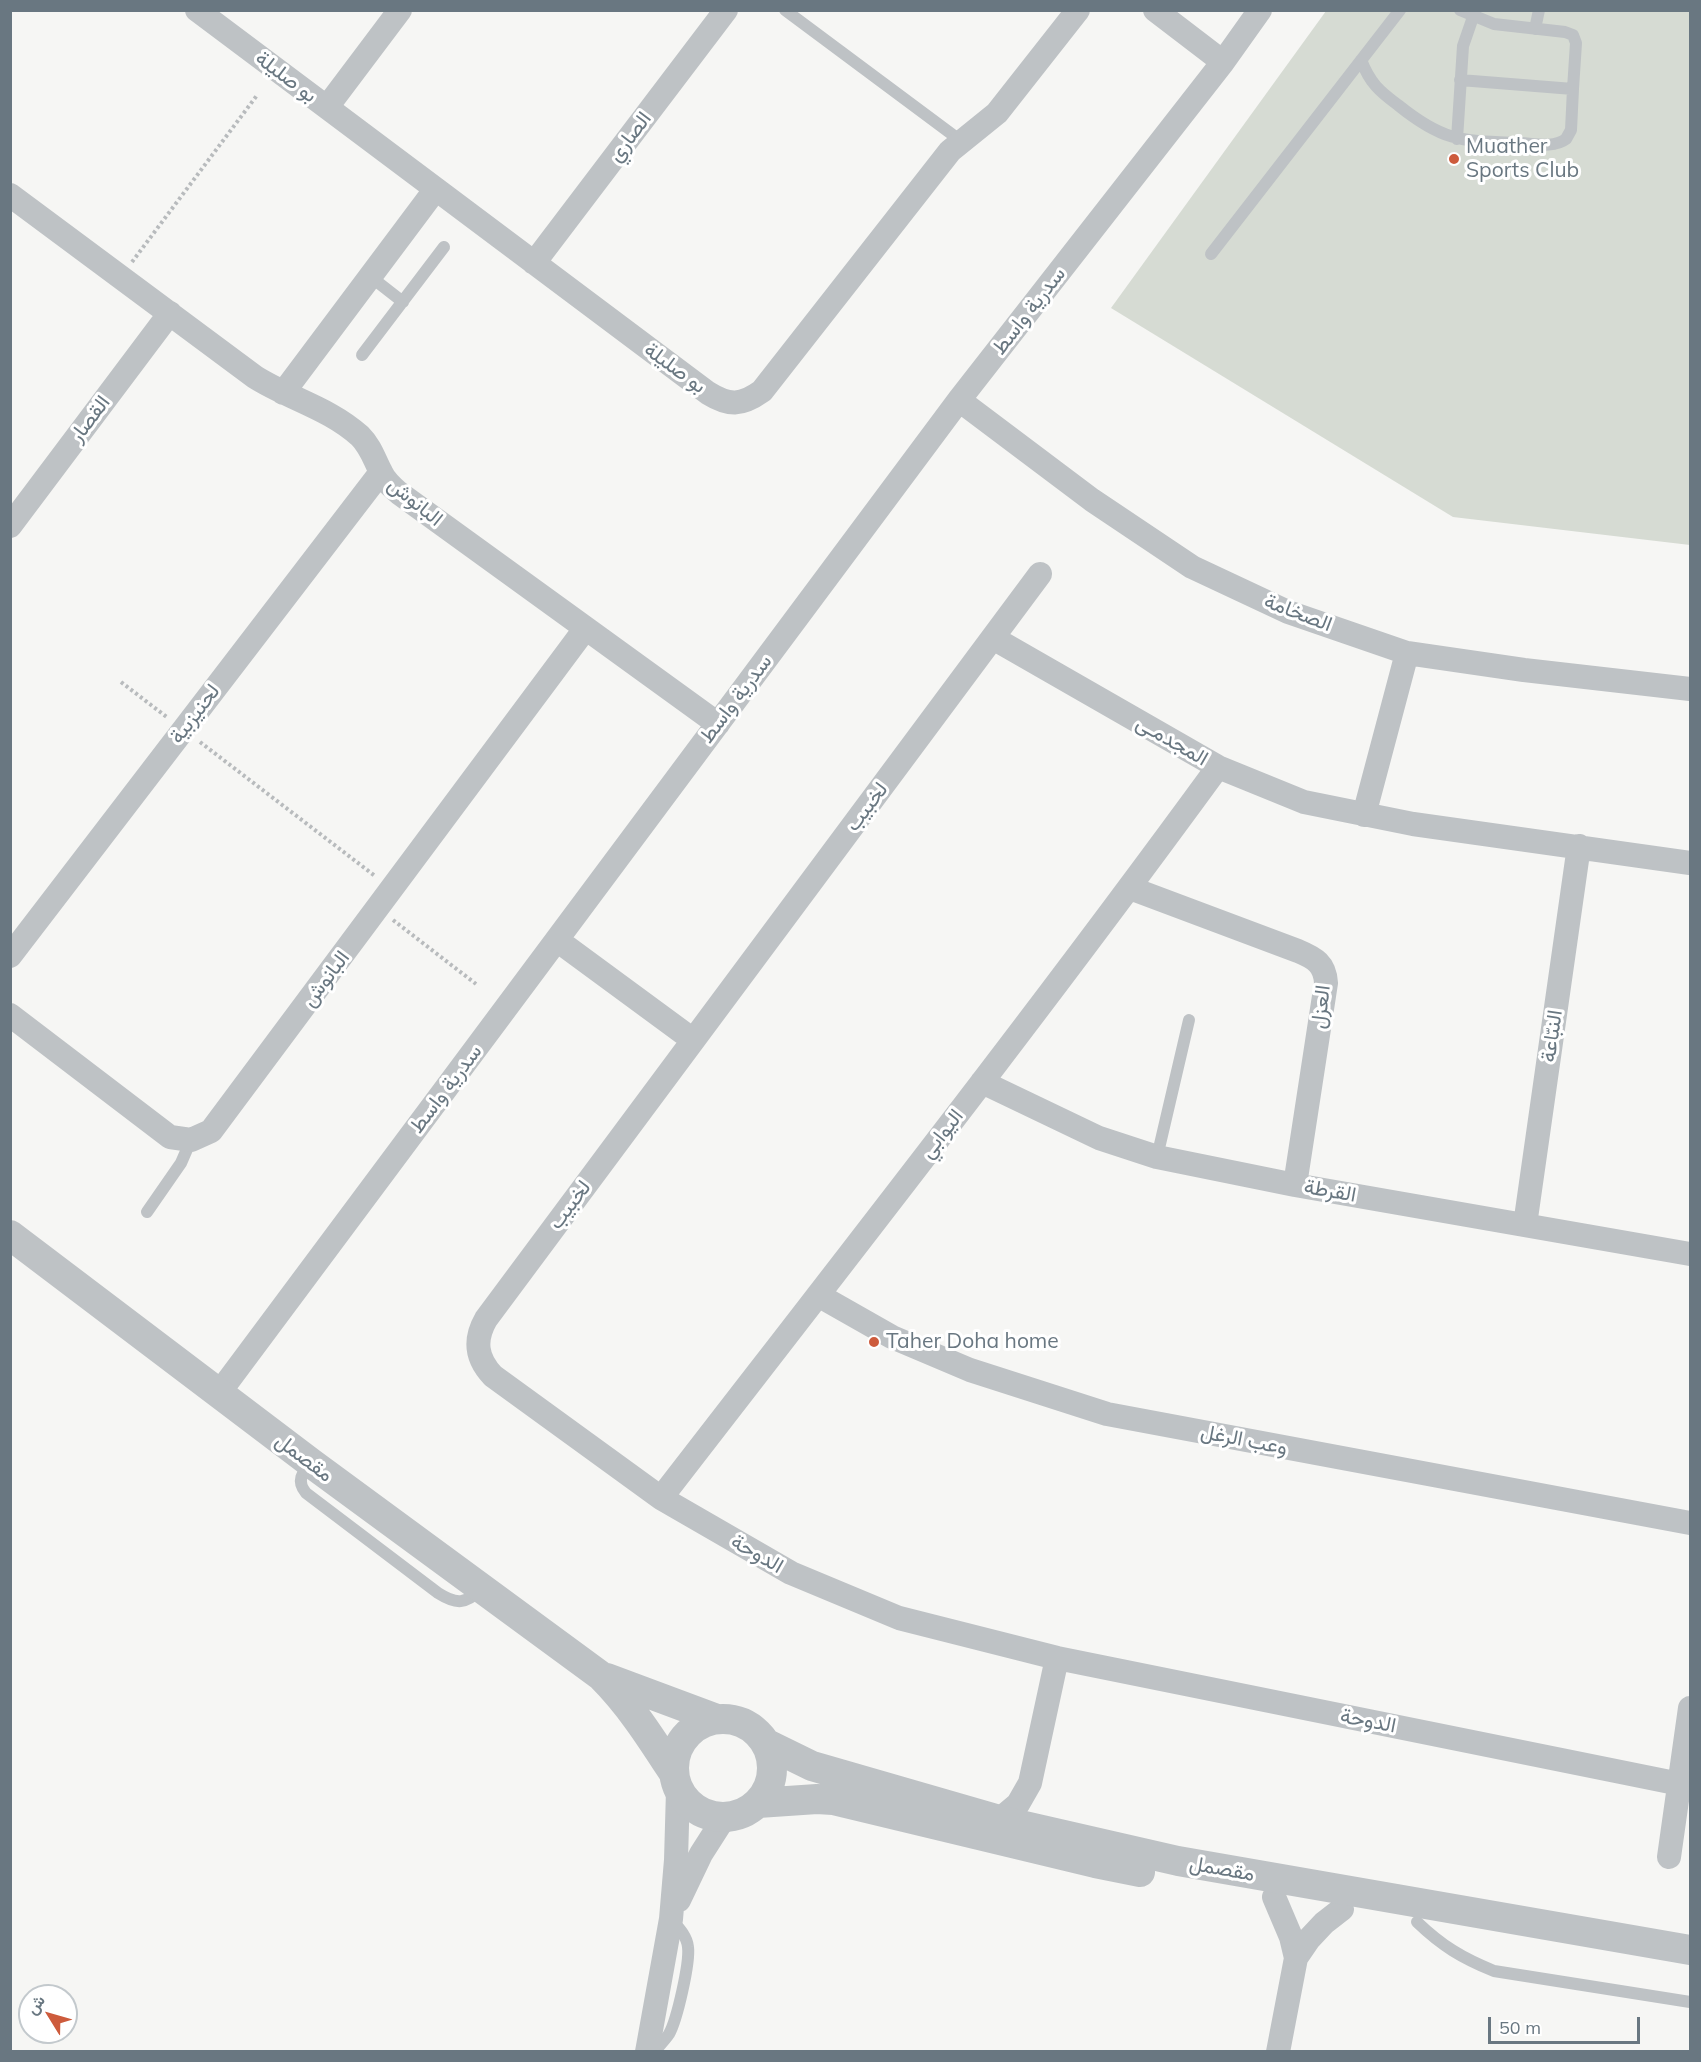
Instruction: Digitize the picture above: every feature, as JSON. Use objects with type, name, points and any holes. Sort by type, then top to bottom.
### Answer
[{"type":"street","name":"بو صليلة","points":[[197,10],[708,393],[721,401],[735,403],[750,400],[762,392],[950,151],[997,113],[1078,10]]},
{"type":"street","points":[[327,107],[400,10]]},
{"type":"street","name":"الصاري","points":[[534,263],[726,10]]},
{"type":"street","points":[[1155,10],[1223,62]]},
{"type":"street","name":"سدرية واسط","points":[[219,1393],[959,400],[1223,62],[1260,10]]},
{"type":"street","points":[[283,393],[435,190]]},
{"type":"street","name":"البانوش","points":[[10,195],[255,377],[283,393],[334,416],[368,445],[388,483],[399,493],[718,724]]},
{"type":"street","name":"القصار","points":[[10,526],[170,313]]},
{"type":"street","name":"الصخامة","points":[[959,400],[1092,500],[1192,567],[1288,612],[1407,652],[1524,670],[1690,688]]},
{"type":"street","name":"لحنيزبية","points":[[10,956],[381,472]]},
{"type":"street","name":"لخبيب","points":[[494,1376],[482,1361],[477,1343],[479,1330],[486,1319],[1041,574]]},
{"type":"street","name":"البانوش","points":[[191,1140],[211,1131],[219,1123],[585,629]]},
{"type":"street","name":"المجدمـى","points":[[993,638],[1218,767],[1304,802],[1364,815],[1690,863]]},
{"type":"street","points":[[1364,815],[1407,652]]},
{"type":"street","name":"اليوابي","points":[[661,1498],[1130,888],[1218,767]]},
{"type":"street","name":"النبّاعة","points":[[1525,1225],[1579,846]]},
{"type":"street","name":"العزل","points":[[1130,888],[1298,951],[1313,957],[1321,964],[1326,983],[1295,1185]]},
{"type":"street","points":[[557,940],[693,1040]]},
{"type":"street","points":[[10,1015],[160,1131],[170,1137],[191,1140]]},
{"type":"street","name":"القرطة","points":[[982,1082],[1099,1137],[1158,1157],[1295,1185],[1690,1254]]},
{"type":"street","name":"مقصمل","points":[[10,1235],[311,1463],[601,1676],[623,1698],[641,1722],[676,1781]]},
{"type":"street","name":"وعب الرغل","points":[[818,1295],[892,1337],[970,1370],[1107,1414],[1690,1523]]},
{"type":"street","name":"الدوحة","points":[[494,1376],[661,1498],[791,1573],[899,1618],[1057,1658],[1680,1784]]},
{"type":"street","points":[[999,1820],[1018,1804],[1030,1783],[1057,1658]]},
{"type":"street","name":"مقصمل","points":[[601,1676],[717,1719]]},
{"type":"street","points":[[1669,1857],[1690,1708]]},
{"type":"street","points":[[647,2052],[671,1919],[676,1860],[676,1781],[676,1754],[685,1737],[699,1725],[717,1719],[736,1721],[753,1729],[765,1743],[771,1758],[772,1774],[767,1790],[758,1803],[742,1814],[724,1818],[706,1815],[690,1805],[676,1781]]},
{"type":"street","name":"مقصمل","points":[[765,1743],[812,1766],[999,1820],[1178,1861],[1690,1950]]},
{"type":"street","points":[[1030,1783],[1035,1808],[1047,1830]]},
{"type":"street","name":"مقصمل","points":[[758,1803],[833,1800],[1095,1863],[1342,1909],[1690,1967]]},
{"type":"street","points":[[671,1919],[686,1882],[724,1818]]},
{"type":"street","points":[[1275,1897],[1291,1937],[1296,1958],[1280,2050]]},
{"type":"street","points":[[1296,1958],[1324,1923],[1342,1909]]},
{"type":"lane","points":[[785,10],[961,141]]},
{"type":"lane","points":[[1211,254],[1400,10]]},
{"type":"lane","points":[[1361,60],[1366,73],[1377,89],[1420,123],[1444,135],[1457,139],[1552,144],[1566,139],[1571,130],[1575,38],[1569,33],[1494,24],[1460,10]]},
{"type":"lane","points":[[1535,28],[1539,10]]},
{"type":"lane","points":[[1457,139],[1463,46],[1473,17]]},
{"type":"lane","points":[[1460,80],[1573,89]]},
{"type":"lane","points":[[363,355],[444,247]]},
{"type":"lane","points":[[371,277],[403,302]]},
{"type":"lane","points":[[1158,1157],[1189,1020]]},
{"type":"lane","points":[[147,1212],[181,1163],[191,1140]]},
{"type":"lane","points":[[654,2052],[670,2033],[676,2017],[688,1960],[688,1945],[682,1932],[671,1919]]},
{"type":"lane","points":[[1417,1922],[1439,1943],[1456,1954],[1494,1971],[1690,2002]]},
{"type":"path","points":[[121,277],[258,94]]},
{"type":"path","points":[[121,682],[392,889]]},
{"type":"path","points":[[378,909],[476,984]]},
{"type":"shaded area","name":"Muather Sports Club","points":[[1326,11],[1690,11],[1690,545],[1453,517],[1111,308]]},
{"type":"place","name":"Muather Sports Club","points":[[1454,159]]},
{"type":"place","name":"Taher Doha home","points":[[874,1342]]}]
